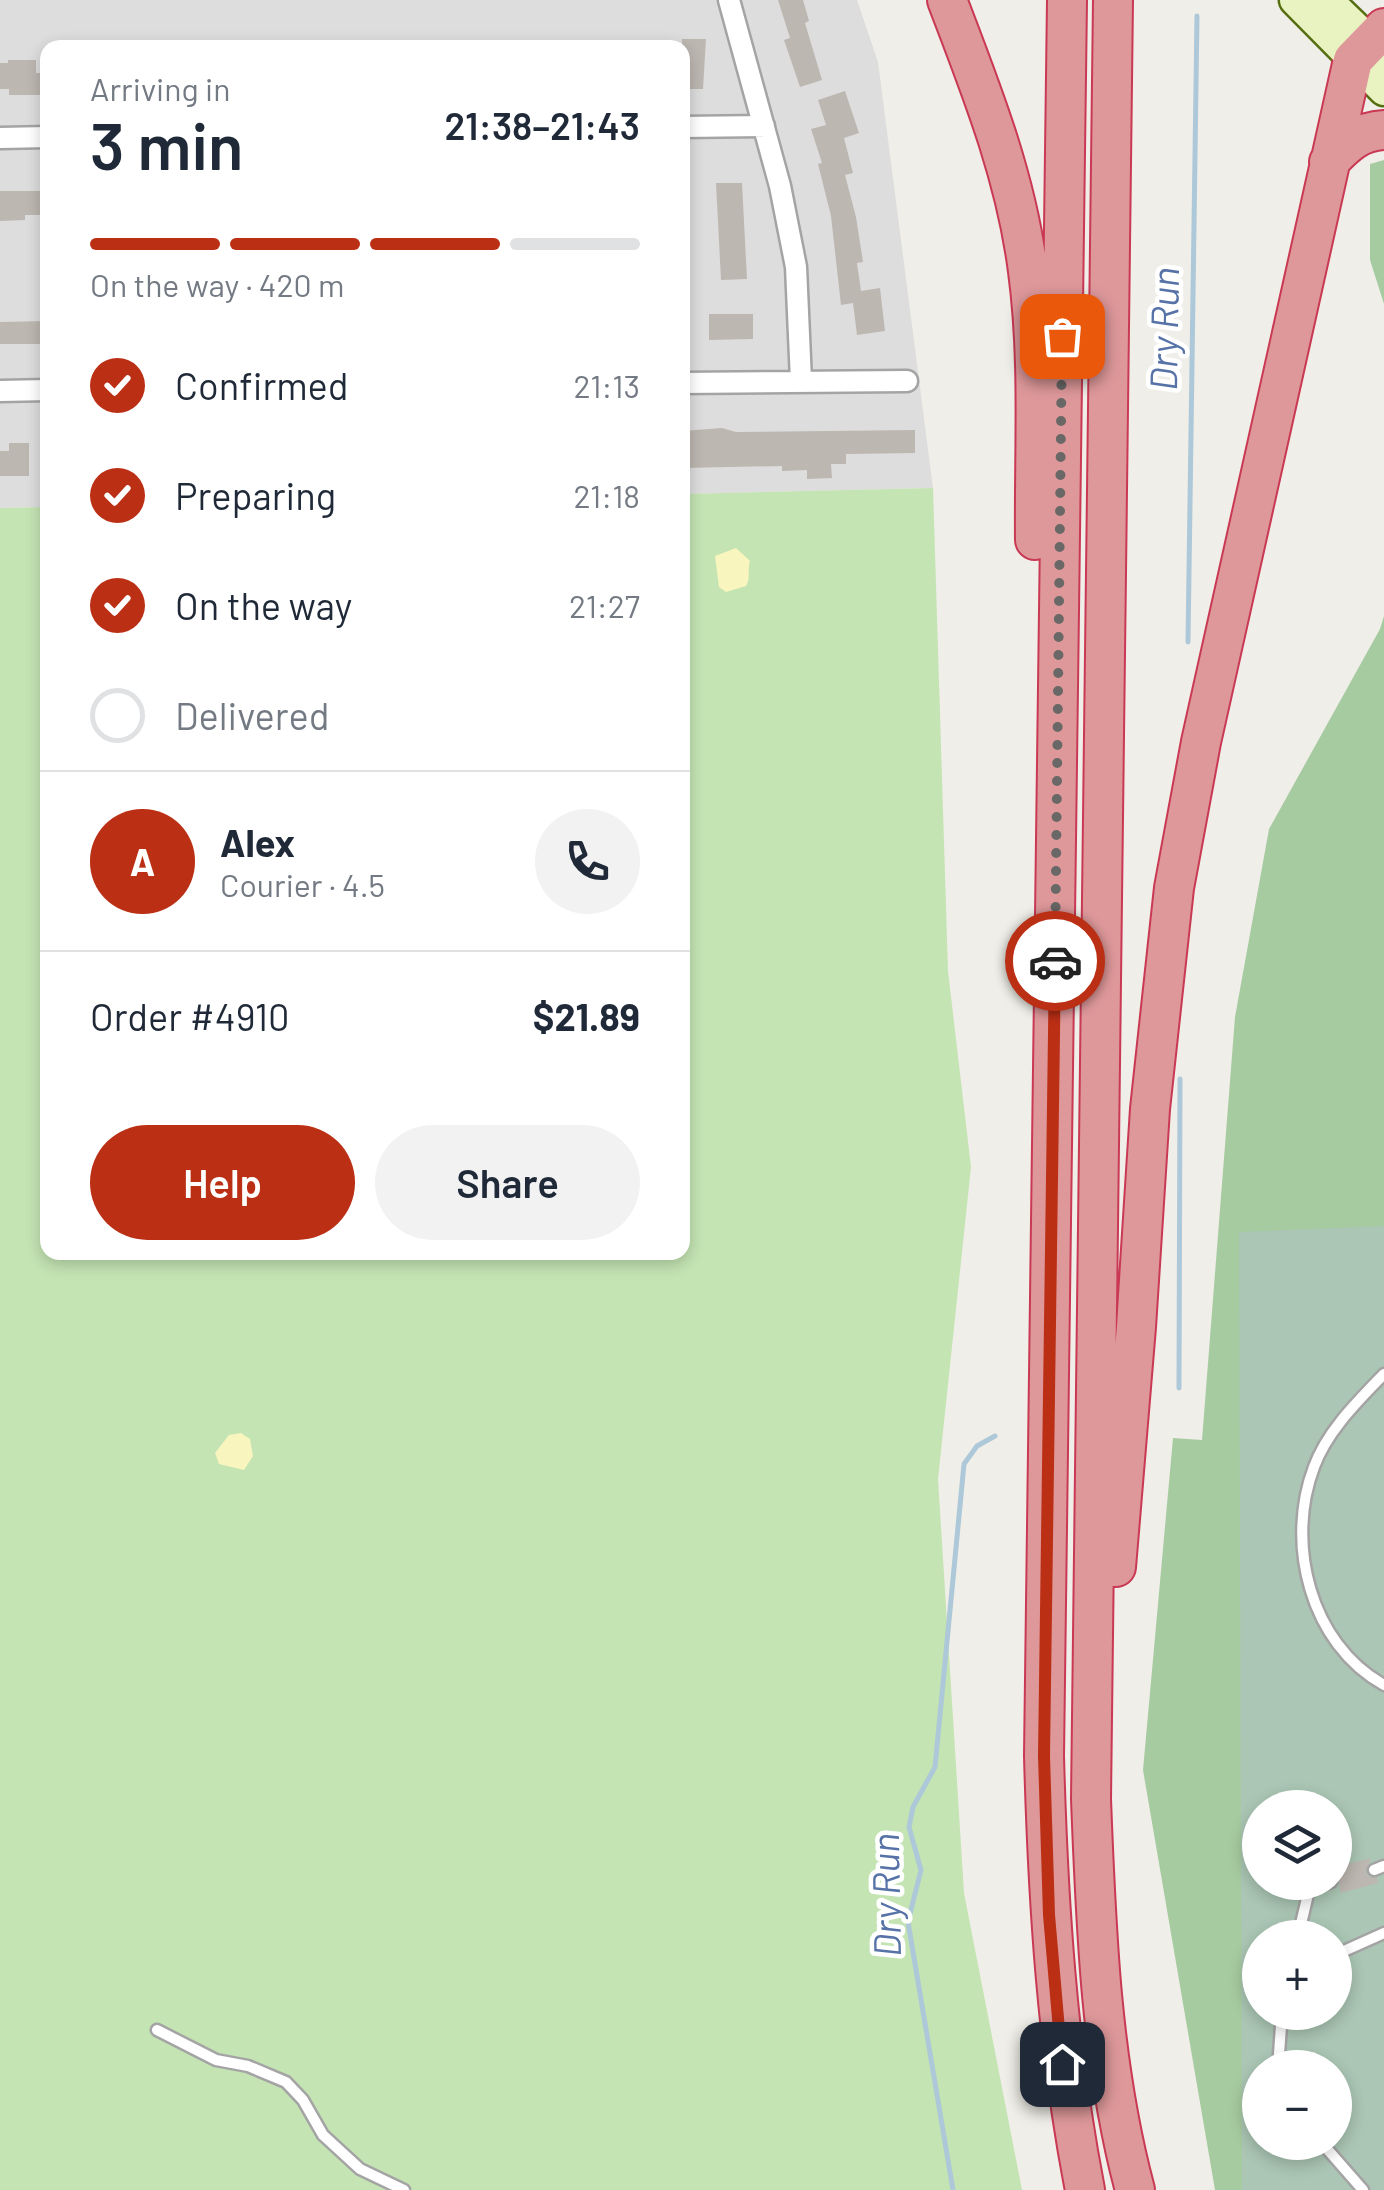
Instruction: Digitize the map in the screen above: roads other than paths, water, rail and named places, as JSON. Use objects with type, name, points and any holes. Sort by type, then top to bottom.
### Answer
[{"type":"highway","points":[[947,0],[998,135],[1030,281],[1040,804],[1050,1060],[1046,1832],[1062,2064],[1085,2190]]},
{"type":"highway","points":[[1050,1212],[1067,0]]},
{"type":"highway","points":[[1113,0],[1092,1800],[1096,1944],[1116,2090],[1135,2190]]},
{"type":"highway","points":[[1093,1635],[1114,1582],[1150,1109],[1176,875],[1329,162],[1373,46]]},
{"type":"highway","points":[[1329,162],[1349,142],[1371,131],[1384,130]]},
{"type":"main road","points":[[1295,0],[1373,46]]},
{"type":"main road","points":[[1326,0],[1373,46],[1384,90]]},
{"type":"street","points":[[729,0],[780,186],[796,267],[800,382]]},
{"type":"street","points":[[690,127],[764,126]]},
{"type":"street","points":[[0,138],[40,137]]},
{"type":"street","points":[[690,383],[907,381]]},
{"type":"street","points":[[0,390],[40,390]]},
{"type":"lane","points":[[1384,1374],[1342,1419],[1314,1464],[1301,1516],[1306,1582],[1330,1634],[1360,1672],[1384,1684]]},
{"type":"lane","points":[[1352,1947],[1384,1933]]},
{"type":"lane","points":[[158,2030],[216,2060],[248,2066],[286,2082],[303,2100],[324,2135],[360,2169],[404,2190]]},
{"type":"lane","points":[[1337,2160],[1363,2190]]},
{"type":"waterway","name":"Dry Run","points":[[1188,642],[1197,16]]},
{"type":"waterway","name":"Dry Run","points":[[1179,1388],[1180,1079]]},
{"type":"waterway","name":"Dry Run","points":[[953,2190],[908,1922],[921,1870],[909,1827],[913,1807],[935,1767],[964,1464],[977,1446],[995,1436]]}]
